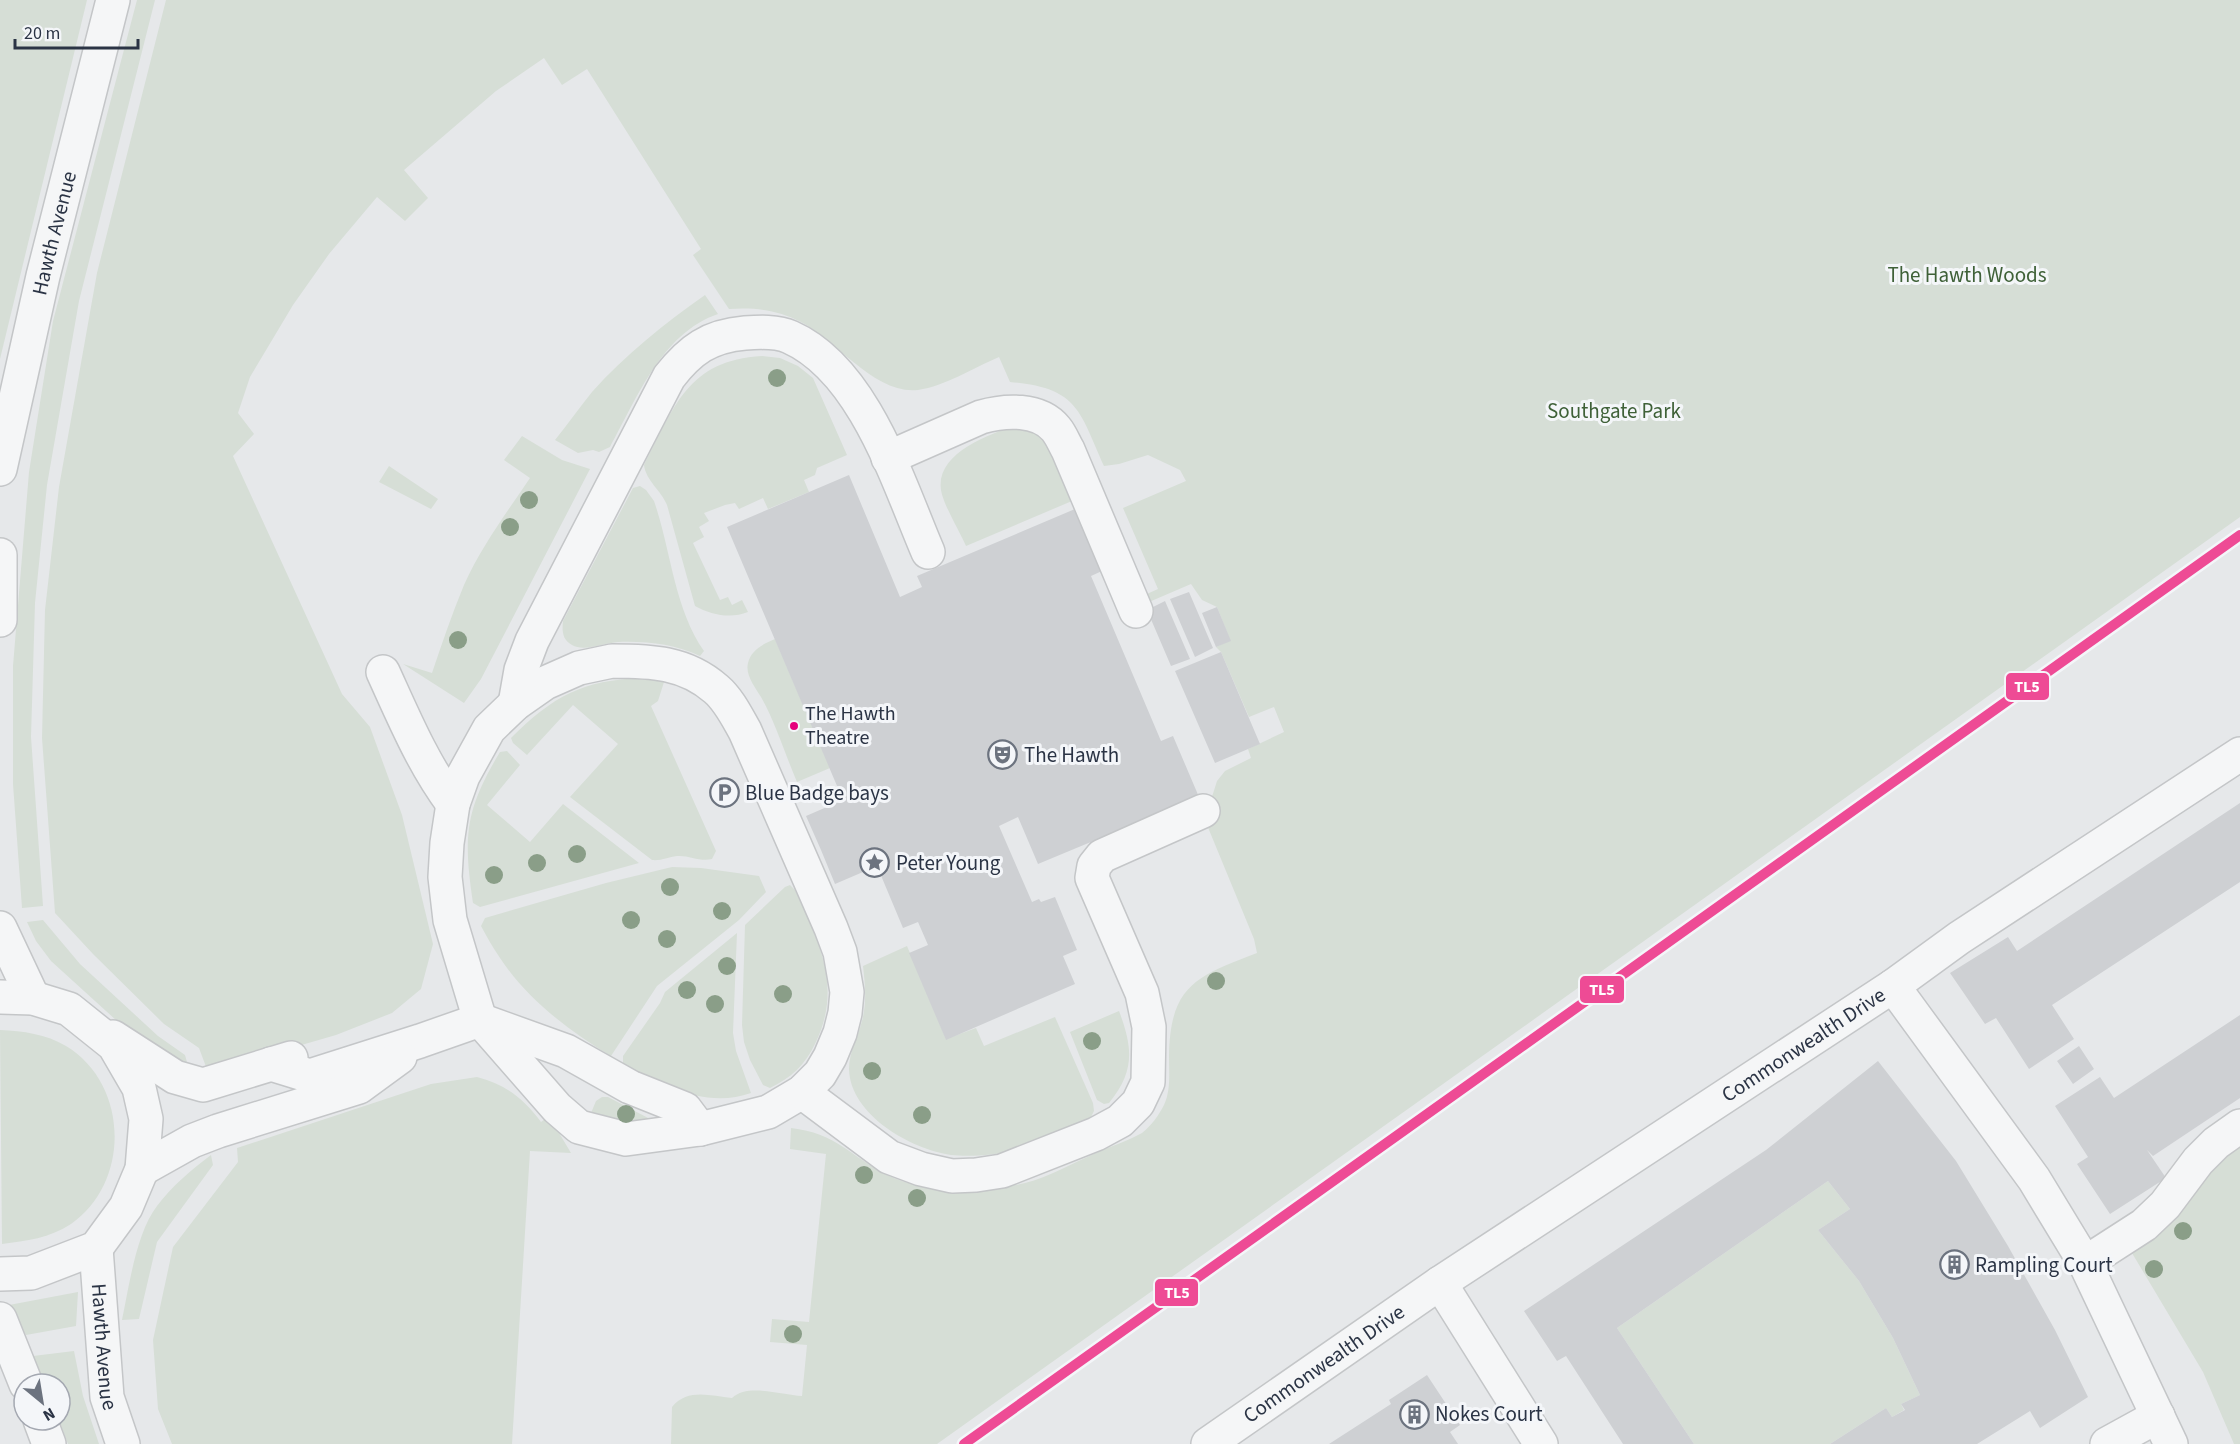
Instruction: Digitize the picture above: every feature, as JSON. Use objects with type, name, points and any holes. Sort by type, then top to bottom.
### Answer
[{"type":"street","name":"Hawth Avenue","points":[[0,469],[43,276],[113,0]]},
{"type":"street","points":[[514,704],[521,670],[532,641],[669,377],[685,357],[708,342],[737,334],[761,332],[789,336],[823,357],[853,393],[872,422],[928,552]]},
{"type":"street","points":[[888,458],[994,413],[1022,412],[1048,421],[1057,430],[1068,450],[1136,611]]},
{"type":"street","points":[[0,555],[0,620]]},
{"type":"street","points":[[612,661],[649,661],[672,665],[694,674],[717,690],[745,731],[831,928],[847,992],[840,1034],[825,1066],[802,1092],[768,1112],[700,1129],[626,1140],[579,1127],[557,1108],[480,1020],[450,920],[445,877],[453,804],[463,776],[489,729],[514,704],[545,683],[579,668],[612,661]]},
{"type":"street","points":[[383,672],[424,759],[453,804]]},
{"type":"street","points":[[1893,986],[1969,932],[2240,754]]},
{"type":"street","points":[[802,1092],[889,1157],[921,1169],[952,1176],[1002,1171],[1096,1134],[1120,1121],[1138,1103],[1148,1082],[1149,1027],[1142,993],[1092,878],[1094,866],[1102,856],[1203,811]]},
{"type":"street","points":[[0,928],[33,998]]},
{"type":"street","name":"Commonwealth Drive","points":[[1208,1444],[1440,1283],[1893,986],[2034,1179],[2085,1263],[2164,1430],[2107,1444]]},
{"type":"street","points":[[0,997],[33,998],[69,1009],[175,1077],[203,1085],[343,1042],[420,1041]]},
{"type":"street","points":[[0,1274],[31,1273],[96,1248],[126,1207],[142,1169],[146,1119],[139,1088],[114,1045],[69,1009]]},
{"type":"street","points":[[271,1064],[310,1076],[480,1020],[566,1051],[630,1088],[685,1108],[700,1129]]},
{"type":"street","points":[[142,1169],[192,1141],[218,1131],[359,1087],[420,1041]]},
{"type":"street","points":[[288,1109],[310,1076]]},
{"type":"street","points":[[2085,1263],[2144,1225],[2165,1205],[2198,1161],[2216,1143],[2240,1126]]},
{"type":"street","name":"Hawth Avenue","points":[[96,1248],[107,1397],[123,1444]]},
{"type":"street","points":[[1440,1283],[1542,1444]]},
{"type":"street","points":[[0,1319],[21,1372]]},
{"type":"green space","points":[[0,0],[87,0],[0,359]]},
{"type":"green space","points":[[137,0],[155,0],[79,301],[47,485],[35,603],[31,737],[43,906],[22,908],[13,784],[13,666],[29,472],[53,321]]},
{"type":"green space","name":"The Hawth Woods","points":[[166,0],[2240,0],[2240,517],[937,1444],[671,1444],[672,1407],[685,1397],[708,1395],[732,1398],[747,1391],[802,1396],[807,1345],[770,1342],[772,1319],[809,1322],[826,1154],[790,1149],[791,1128],[831,1140],[874,1168],[912,1184],[967,1190],[1008,1186],[1043,1177],[1137,1136],[1152,1124],[1164,1105],[1168,1093],[1171,1032],[1181,998],[1203,977],[1257,953],[1254,939],[1207,825],[1217,781],[1225,771],[1251,758],[1248,749],[1284,732],[1274,707],[1249,717],[1221,652],[1216,647],[1230,640],[1217,607],[1202,600],[1191,584],[1142,605],[1138,598],[1158,589],[1123,508],[1186,481],[1180,470],[1148,455],[1104,466],[1081,416],[1073,405],[1063,396],[1050,390],[1010,382],[999,357],[938,385],[918,390],[902,389],[886,384],[871,375],[801,322],[766,310],[729,309],[693,255],[701,249],[587,69],[562,85],[544,58],[496,91],[404,170],[428,198],[405,221],[377,197],[329,254],[293,305],[250,377],[238,413],[254,434],[233,456],[342,694],[370,727],[402,815],[433,944],[421,989],[392,1013],[336,1035],[208,1072],[199,1048],[164,1024],[55,913],[42,738],[45,610],[59,487],[97,273]]},
{"type":"green space","points":[[705,295],[718,314],[698,323],[666,352],[641,388],[610,447],[599,452],[593,450],[578,453],[555,440],[592,392],[618,365],[660,328]]},
{"type":"green space","points":[[762,356],[780,358],[798,366],[813,378],[847,455],[817,468],[815,475],[804,480],[809,492],[768,509],[763,498],[739,509],[735,503],[704,513],[709,521],[699,527],[704,537],[693,543],[720,600],[728,597],[732,605],[742,600],[748,612],[721,615],[695,606],[667,505],[645,471],[644,465],[675,406],[686,390],[700,377],[737,359]]},
{"type":"green space","points":[[1030,420],[1046,430],[1072,501],[966,546],[942,496],[942,476],[948,463],[972,444]]},
{"type":"green space","points":[[522,436],[562,460],[590,469],[481,679],[464,703],[403,664],[432,673],[455,607],[478,557],[530,478],[504,460]]},
{"type":"green space","points":[[389,466],[438,499],[431,509],[379,482]]},
{"type":"green space","points":[[640,486],[654,501],[679,598],[704,651],[700,656],[670,646],[639,642],[618,642],[582,648],[569,643],[563,634],[563,621],[633,488]]},
{"type":"green space","points":[[775,639],[830,768],[797,782],[771,718],[751,681],[747,667],[755,651]]},
{"type":"green space","points":[[642,678],[664,682],[658,701],[651,706],[716,851],[712,859],[677,856],[652,860],[570,797],[618,744],[573,705],[527,755],[513,743],[511,738],[541,711],[570,693],[603,682]]},
{"type":"green space","points":[[507,751],[520,765],[487,805],[530,842],[563,804],[639,863],[480,907],[473,903],[468,841],[473,808],[488,772],[500,752]]},
{"type":"green space","points":[[672,867],[701,868],[759,876],[766,892],[739,920],[657,986],[611,1056],[565,1025],[523,987],[495,950],[481,926],[485,918],[606,883]]},
{"type":"green space","points":[[790,885],[795,890],[819,947],[827,984],[827,1003],[823,1023],[807,1058],[791,1075],[770,1088],[763,1085],[744,1042],[742,1025],[745,925],[785,887]]},
{"type":"green space","points":[[43,920],[80,964],[158,1036],[185,1055],[190,1073],[161,1061],[51,961],[36,941],[27,922]]},
{"type":"green space","points":[[737,933],[733,1033],[736,1051],[751,1093],[718,1098],[701,1096],[669,1087],[623,1064],[623,1056],[660,1003],[665,992]]},
{"type":"green space","points":[[907,946],[946,1039],[976,1028],[984,1046],[1055,1017],[1093,1103],[1094,1111],[1091,1117],[1015,1150],[966,1156],[951,1155],[918,1146],[885,1127],[871,1115],[852,1086],[849,1069],[850,1057],[865,1007],[863,966]]},
{"type":"green space","points":[[1119,1011],[1127,1036],[1129,1059],[1124,1080],[1109,1103],[1104,1104],[1097,1100],[1070,1032]]},
{"type":"green space","points":[[0,1030],[26,1032],[50,1039],[66,1046],[87,1063],[102,1084],[111,1108],[115,1134],[112,1159],[104,1184],[91,1206],[71,1224],[55,1233],[2,1244]]},
{"type":"green space","points":[[477,1077],[505,1088],[528,1106],[541,1122],[549,1116],[571,1153],[530,1151],[512,1444],[172,1444],[158,1409],[153,1340],[173,1247],[238,1162],[237,1148],[431,1084]]},
{"type":"green space","points":[[602,1097],[608,1097],[650,1119],[610,1122],[596,1118],[591,1113],[596,1101]]},
{"type":"green space","points":[[2240,1142],[2240,1444],[2234,1444],[2203,1372],[2129,1248],[2213,1163]]},
{"type":"green space","points":[[211,1155],[213,1165],[157,1242],[139,1319],[122,1320],[134,1261],[150,1217],[175,1185]]},
{"type":"green space","points":[[1828,1181],[1850,1209],[1818,1230],[1859,1281],[1893,1338],[1920,1395],[1901,1404],[1904,1410],[1892,1417],[1886,1408],[1830,1444],[1694,1444],[1617,1328]]},
{"type":"green space","points":[[78,1292],[76,1326],[26,1335],[9,1305]]},
{"type":"green space","points":[[74,1351],[83,1396],[99,1444],[68,1444],[64,1432],[72,1432],[72,1372],[39,1372],[33,1356]]},
{"type":"building","name":"The Hawth","points":[[849,475],[900,597],[922,587],[917,576],[1075,509],[1102,571],[1091,576],[1161,741],[1173,736],[1199,797],[1038,864],[1018,817],[999,826],[1032,902],[1039,899],[1041,902],[1055,897],[1077,950],[1063,956],[1075,984],[946,1040],[909,953],[928,945],[918,922],[903,928],[877,866],[835,884],[806,816],[843,800],[727,527]]},
{"type":"building","points":[[1189,592],[1213,648],[1195,657],[1170,599]]},
{"type":"building","points":[[1165,601],[1190,659],[1171,666],[1147,610]]},
{"type":"building","points":[[1217,607],[1231,641],[1216,647],[1202,613]]},
{"type":"building","points":[[1221,652],[1260,744],[1215,763],[1175,671]]},
{"type":"building","points":[[2240,803],[2240,882],[2052,1005],[2074,1039],[2029,1069],[1996,1018],[1985,1024],[1950,973],[2008,937],[2017,951]]},
{"type":"building","points":[[2240,1015],[2240,1098],[2153,1156],[2147,1150],[2166,1178],[2110,1214],[2077,1164],[2088,1157],[2055,1106],[2100,1077],[2114,1098]]},
{"type":"building","points":[[2079,1046],[2094,1069],[2073,1084],[2057,1061]]},
{"type":"building","name":"Rampling Court","points":[[1878,1061],[1956,1161],[2008,1246],[2055,1330],[2088,1397],[2040,1428],[2030,1411],[1977,1444],[1830,1444],[1886,1408],[1892,1417],[1905,1410],[1901,1404],[1920,1395],[1893,1338],[1859,1281],[1818,1230],[1850,1209],[1828,1181],[1617,1328],[1694,1444],[1623,1444],[1566,1356],[1557,1361],[1524,1311],[1766,1150]]},
{"type":"building","name":"Nokes Court","points":[[1427,1375],[1460,1425],[1450,1432],[1458,1444],[1329,1444],[1391,1404],[1389,1400]]},
{"type":"transit line","name":"TL5","points":[[964,1444],[2240,535]]},
{"type":"place","name":"The Hawth Theatre","points":[[794,726]]},
{"type":"place","name":"The Hawth","points":[[1003,755]]},
{"type":"place","name":"Blue Badge bays","points":[[724,793]]},
{"type":"place","name":"Peter Young","points":[[875,863]]},
{"type":"place","name":"Rampling Court","points":[[1954,1265]]},
{"type":"place","name":"Nokes Court","points":[[1414,1414]]},
{"type":"park label","name":"Southgate Park","points":[[1614,411]]}]
